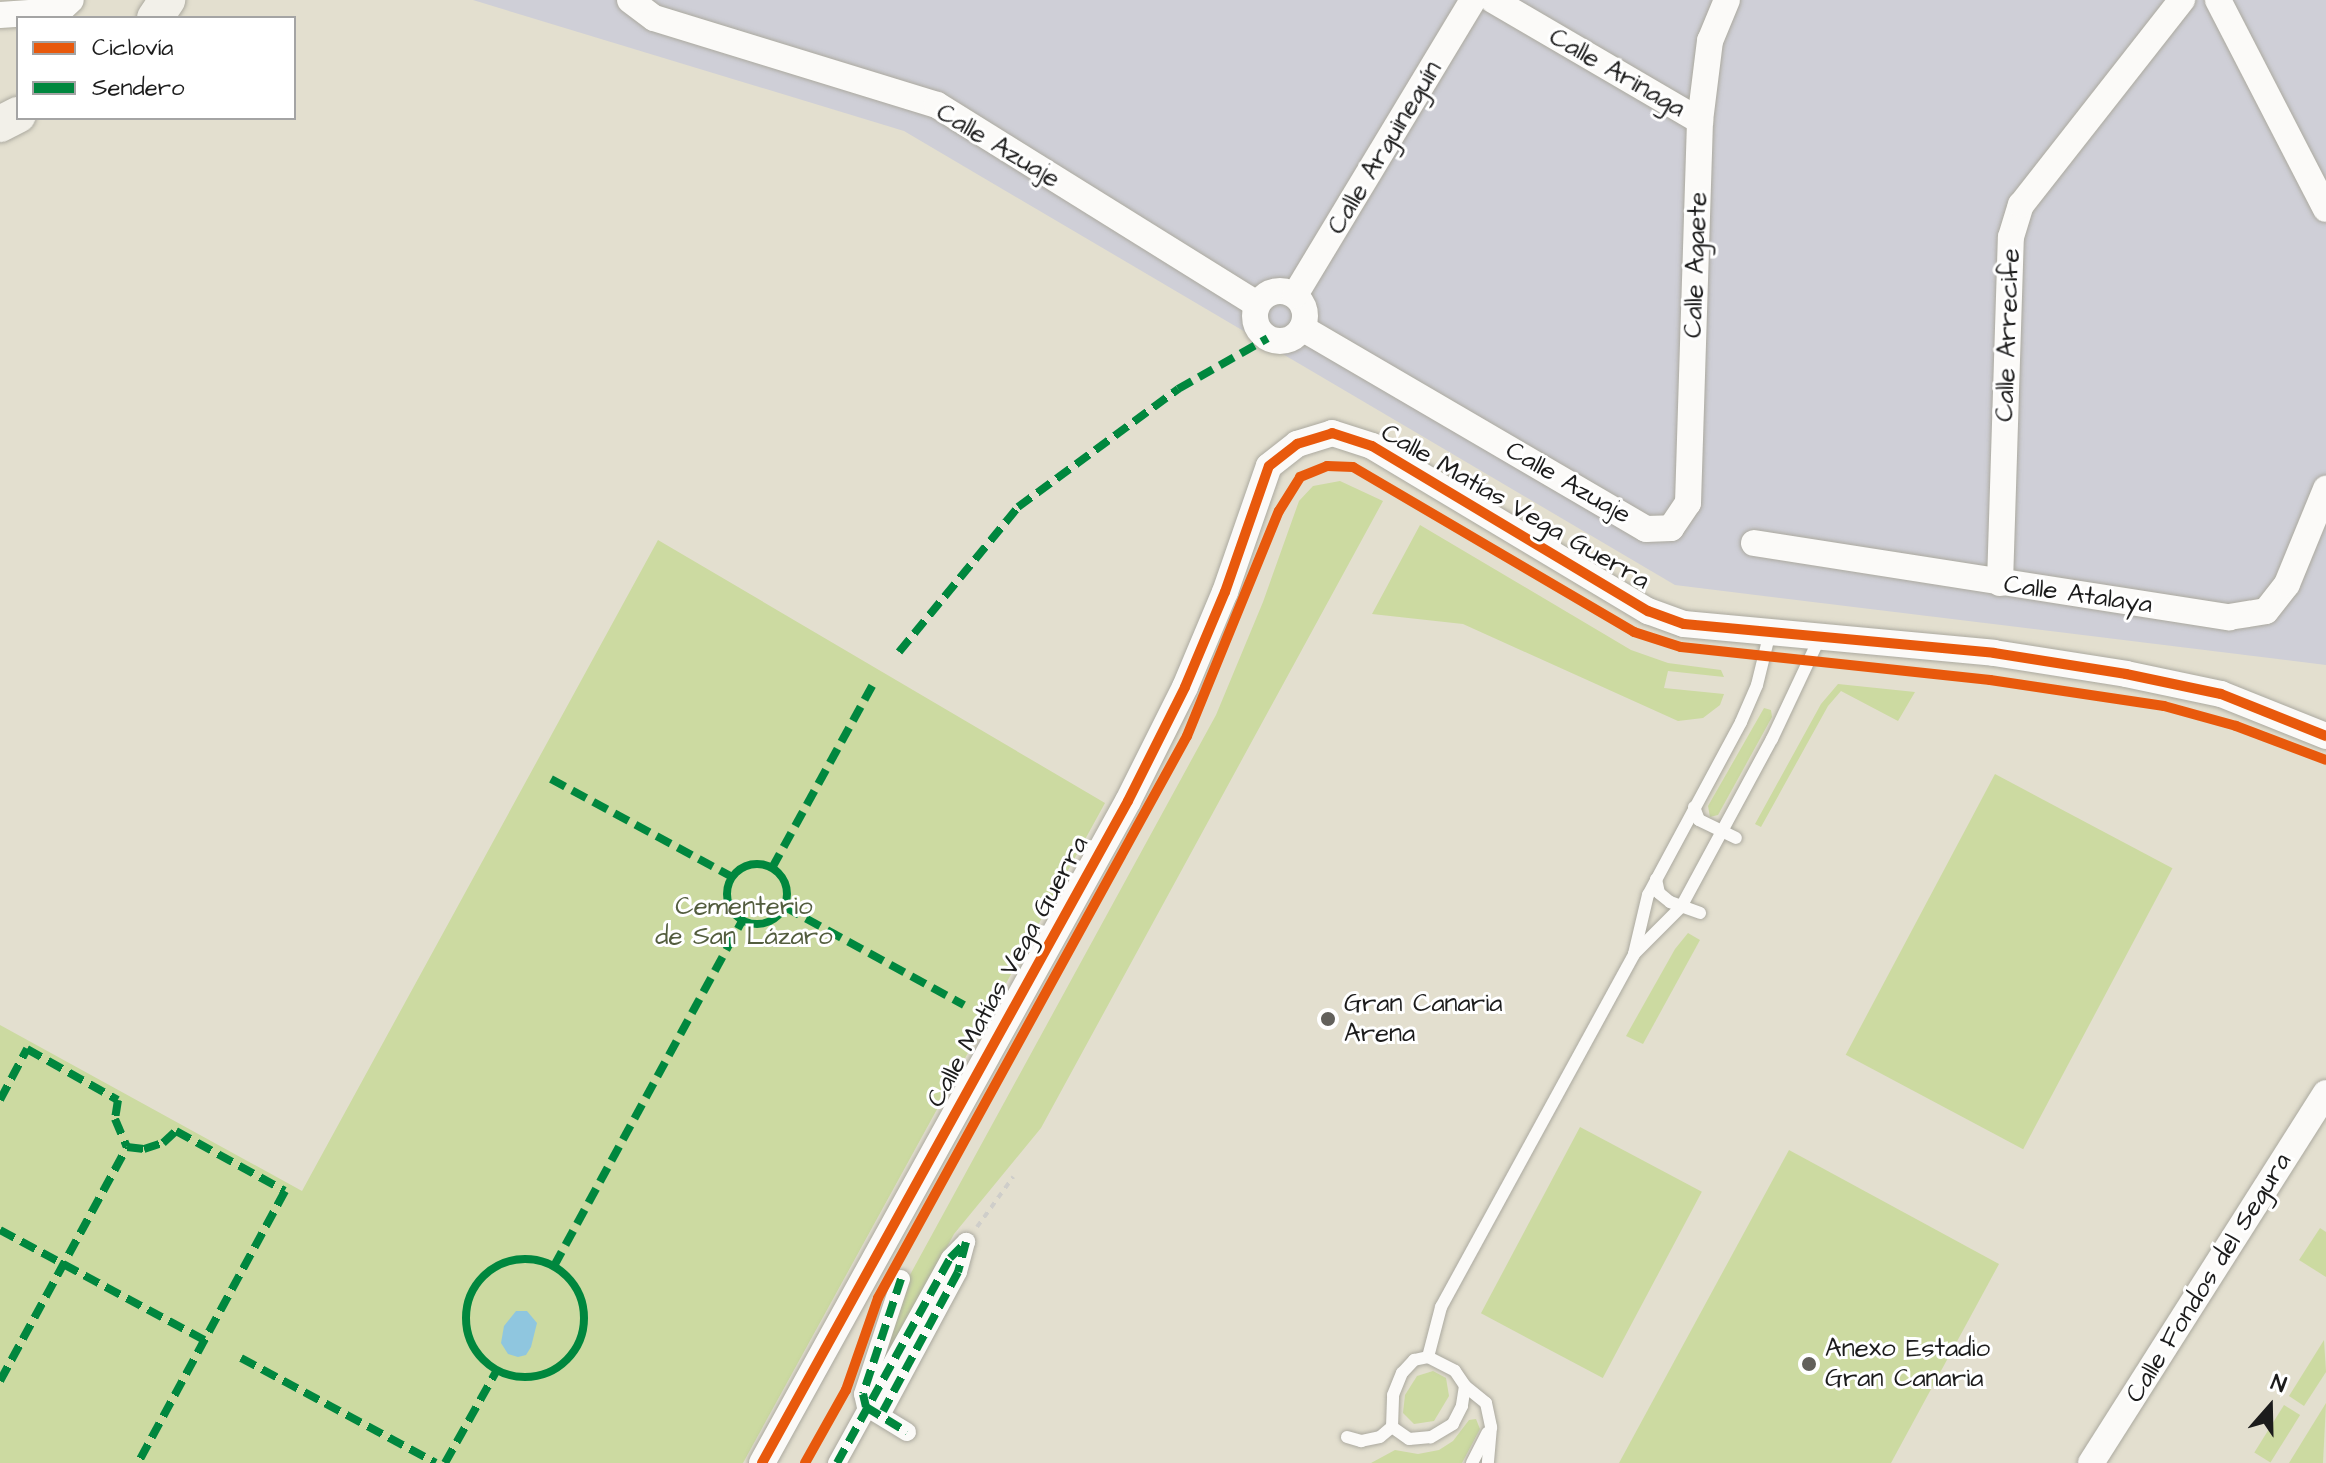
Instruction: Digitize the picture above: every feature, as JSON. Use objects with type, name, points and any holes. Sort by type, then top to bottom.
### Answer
[{"type":"street","points":[[0,15],[59,11],[71,0]]},
{"type":"street","name":"Calle Azuaje","points":[[630,0],[654,18],[937,105],[1257,304]]},
{"type":"street","name":"Calle Arinaga","points":[[1493,0],[1700,121]]},
{"type":"street","name":"Calle Agaete","points":[[1671,528],[1688,503],[1700,121],[1710,41],[1727,0]]},
{"type":"street","name":"Calle Arrecife","points":[[2000,583],[2014,227],[2021,205],[2182,0]]},
{"type":"street","points":[[2218,0],[2326,209]]},
{"type":"street","name":"Calle Arguineguín","points":[[1295,295],[1462,7]]},
{"type":"street","points":[[1278,290],[1295,295],[1304,307],[1302,328],[1283,341],[1268,338],[1257,327],[1257,304],[1270,292],[1278,290]]},
{"type":"street","name":"Calle Azuaje","points":[[1302,328],[1646,529],[1671,528]]},
{"type":"street","name":"Calle Matías Vega Guerra","points":[[762,1463],[1128,801],[1185,687],[1225,592],[1269,466],[1297,444],[1332,433],[1372,446],[1648,611],[1684,624],[1994,653],[2126,674],[2221,694],[2326,736]]},
{"type":"street","name":"Calle Atalaya","points":[[1754,543],[2229,617],[2266,611],[2287,584],[2326,489]]},
{"type":"street","name":"Calle Fondos del Segura","points":[[2091,1463],[2326,1093]]},
{"type":"street","points":[[837,1463],[874,1409],[950,1258],[966,1242]]},
{"type":"street","points":[[901,1279],[863,1394],[874,1409],[907,1432]]},
{"type":"lane","points":[[1428,1357],[1441,1307],[1634,954],[1656,878],[1757,685],[1770,632]]},
{"type":"lane","points":[[1634,954],[1681,907],[1772,739],[1820,637]]},
{"type":"lane","points":[[1694,807],[1699,820],[1736,838]]},
{"type":"lane","points":[[1656,878],[1659,893],[1681,907],[1700,913]]},
{"type":"lane","points":[[1465,1386],[1462,1406],[1453,1424],[1431,1437],[1409,1439],[1392,1427],[1390,1412],[1402,1373],[1414,1360],[1428,1357],[1455,1371],[1465,1386],[1486,1403],[1491,1427],[1488,1463]]},
{"type":"lane","points":[[1347,1437],[1361,1441],[1380,1437],[1392,1427]]},
{"type":"lane","points":[[1472,1463],[1491,1427]]},
{"type":"path","points":[[966,1242],[1013,1177]]},
{"type":"shaded area","points":[[473,0],[2326,0],[2326,665],[1675,585],[904,131]]},
{"type":"green space","points":[[1340,481],[1383,501],[1041,1128],[954,1234],[885,1364],[880,1363],[905,1284],[1216,715],[1263,602],[1299,501],[1313,486]]},
{"type":"green space","points":[[1420,525],[1631,650],[1668,663],[1721,670],[1724,677],[1668,671],[1664,688],[1724,694],[1720,705],[1703,718],[1678,721],[1463,624],[1372,614]]},
{"type":"green space","name":"Cementerio de San Lázaro","points":[[658,540],[1105,803],[743,1463],[0,1463],[0,1025],[302,1191]]},
{"type":"green space","points":[[1838,684],[1915,692],[1898,721],[1841,691],[1828,706],[1761,827],[1755,824],[1821,704]]},
{"type":"green space","points":[[1764,708],[1771,710],[1772,717],[1718,815],[1710,817],[1708,806]]},
{"type":"green space","points":[[1995,774],[2172,868],[2023,1149],[1846,1055]]},
{"type":"green space","points":[[1688,933],[1700,940],[1643,1044],[1626,1036],[1675,949]]},
{"type":"green space","points":[[1580,1127],[1702,1192],[1603,1378],[1481,1313]]},
{"type":"green space","name":"Anexo Estadio Gran Canaria","points":[[1789,1150],[1999,1264],[1891,1463],[1619,1463]]},
{"type":"green space","points":[[2320,1228],[2326,1232],[2326,1277],[2299,1260]]},
{"type":"green space","points":[[2324,1340],[2326,1372],[2304,1406],[2289,1396]]},
{"type":"green space","points":[[1433,1371],[1446,1378],[1449,1396],[1434,1421],[1414,1424],[1403,1413],[1405,1395],[1417,1376]]},
{"type":"green space","points":[[2326,1403],[2323,1463],[2289,1463]]},
{"type":"green space","points":[[2284,1405],[2300,1415],[2270,1463],[2254,1452]]},
{"type":"green space","points":[[1476,1419],[1480,1429],[1462,1463],[1371,1463],[1395,1450],[1418,1454],[1439,1450],[1453,1441],[1469,1420]]},
{"type":"water","points":[[516,1311],[527,1311],[537,1323],[531,1347],[526,1355],[518,1357],[508,1354],[501,1343],[504,1326]]},
{"type":"marked path","points":[[899,652],[1018,507],[1178,389],[1268,338]]},
{"type":"marked path","points":[[772,868],[872,686]]},
{"type":"marked path","points":[[551,779],[732,877]]},
{"type":"marked path","points":[[757,864],[769,866],[778,873],[785,882],[787,894],[785,906],[778,915],[769,922],[757,924],[745,922],[736,915],[729,906],[727,894],[729,882],[736,873],[745,866],[757,864]]},
{"type":"marked path","points":[[785,907],[964,1005]]},
{"type":"marked path","points":[[554,1266],[742,921]]},
{"type":"marked path","points":[[0,1100],[27,1049],[118,1100],[115,1119],[127,1147],[144,1149],[163,1143],[176,1131],[285,1191],[138,1463]]},
{"type":"marked path","points":[[0,1381],[127,1147]]},
{"type":"marked path","points":[[0,1230],[204,1340]]},
{"type":"marked path","points":[[837,1463],[950,1258],[966,1242],[958,1272],[883,1411]]},
{"type":"marked path","points":[[525,1259],[548,1263],[567,1276],[580,1295],[584,1318],[580,1341],[567,1360],[548,1373],[525,1377],[502,1373],[483,1360],[470,1341],[466,1318],[470,1295],[483,1276],[502,1263],[525,1259]]},
{"type":"marked path","points":[[901,1279],[863,1394],[866,1407],[907,1432]]},
{"type":"marked path","points":[[241,1358],[436,1463]]},
{"type":"marked path","points":[[445,1463],[497,1370]]},
{"type":"cycle path","points":[[762,1463],[1128,801],[1185,687],[1225,592],[1269,466],[1297,444],[1332,433],[1372,446],[1648,611],[1684,624],[1994,653],[2126,674],[2221,694],[2326,736]]},
{"type":"cycle path","points":[[805,1463],[846,1390],[878,1298],[1187,736],[1279,511],[1300,477],[1327,466],[1353,467],[1634,632],[1681,647],[1990,680],[2164,706],[2236,726],[2326,760]]},
{"type":"place","name":"Gran Canaria Arena","points":[[1328,1019]]},
{"type":"place","name":"Anexo Estadio Gran Canaria","points":[[1809,1364]]}]
